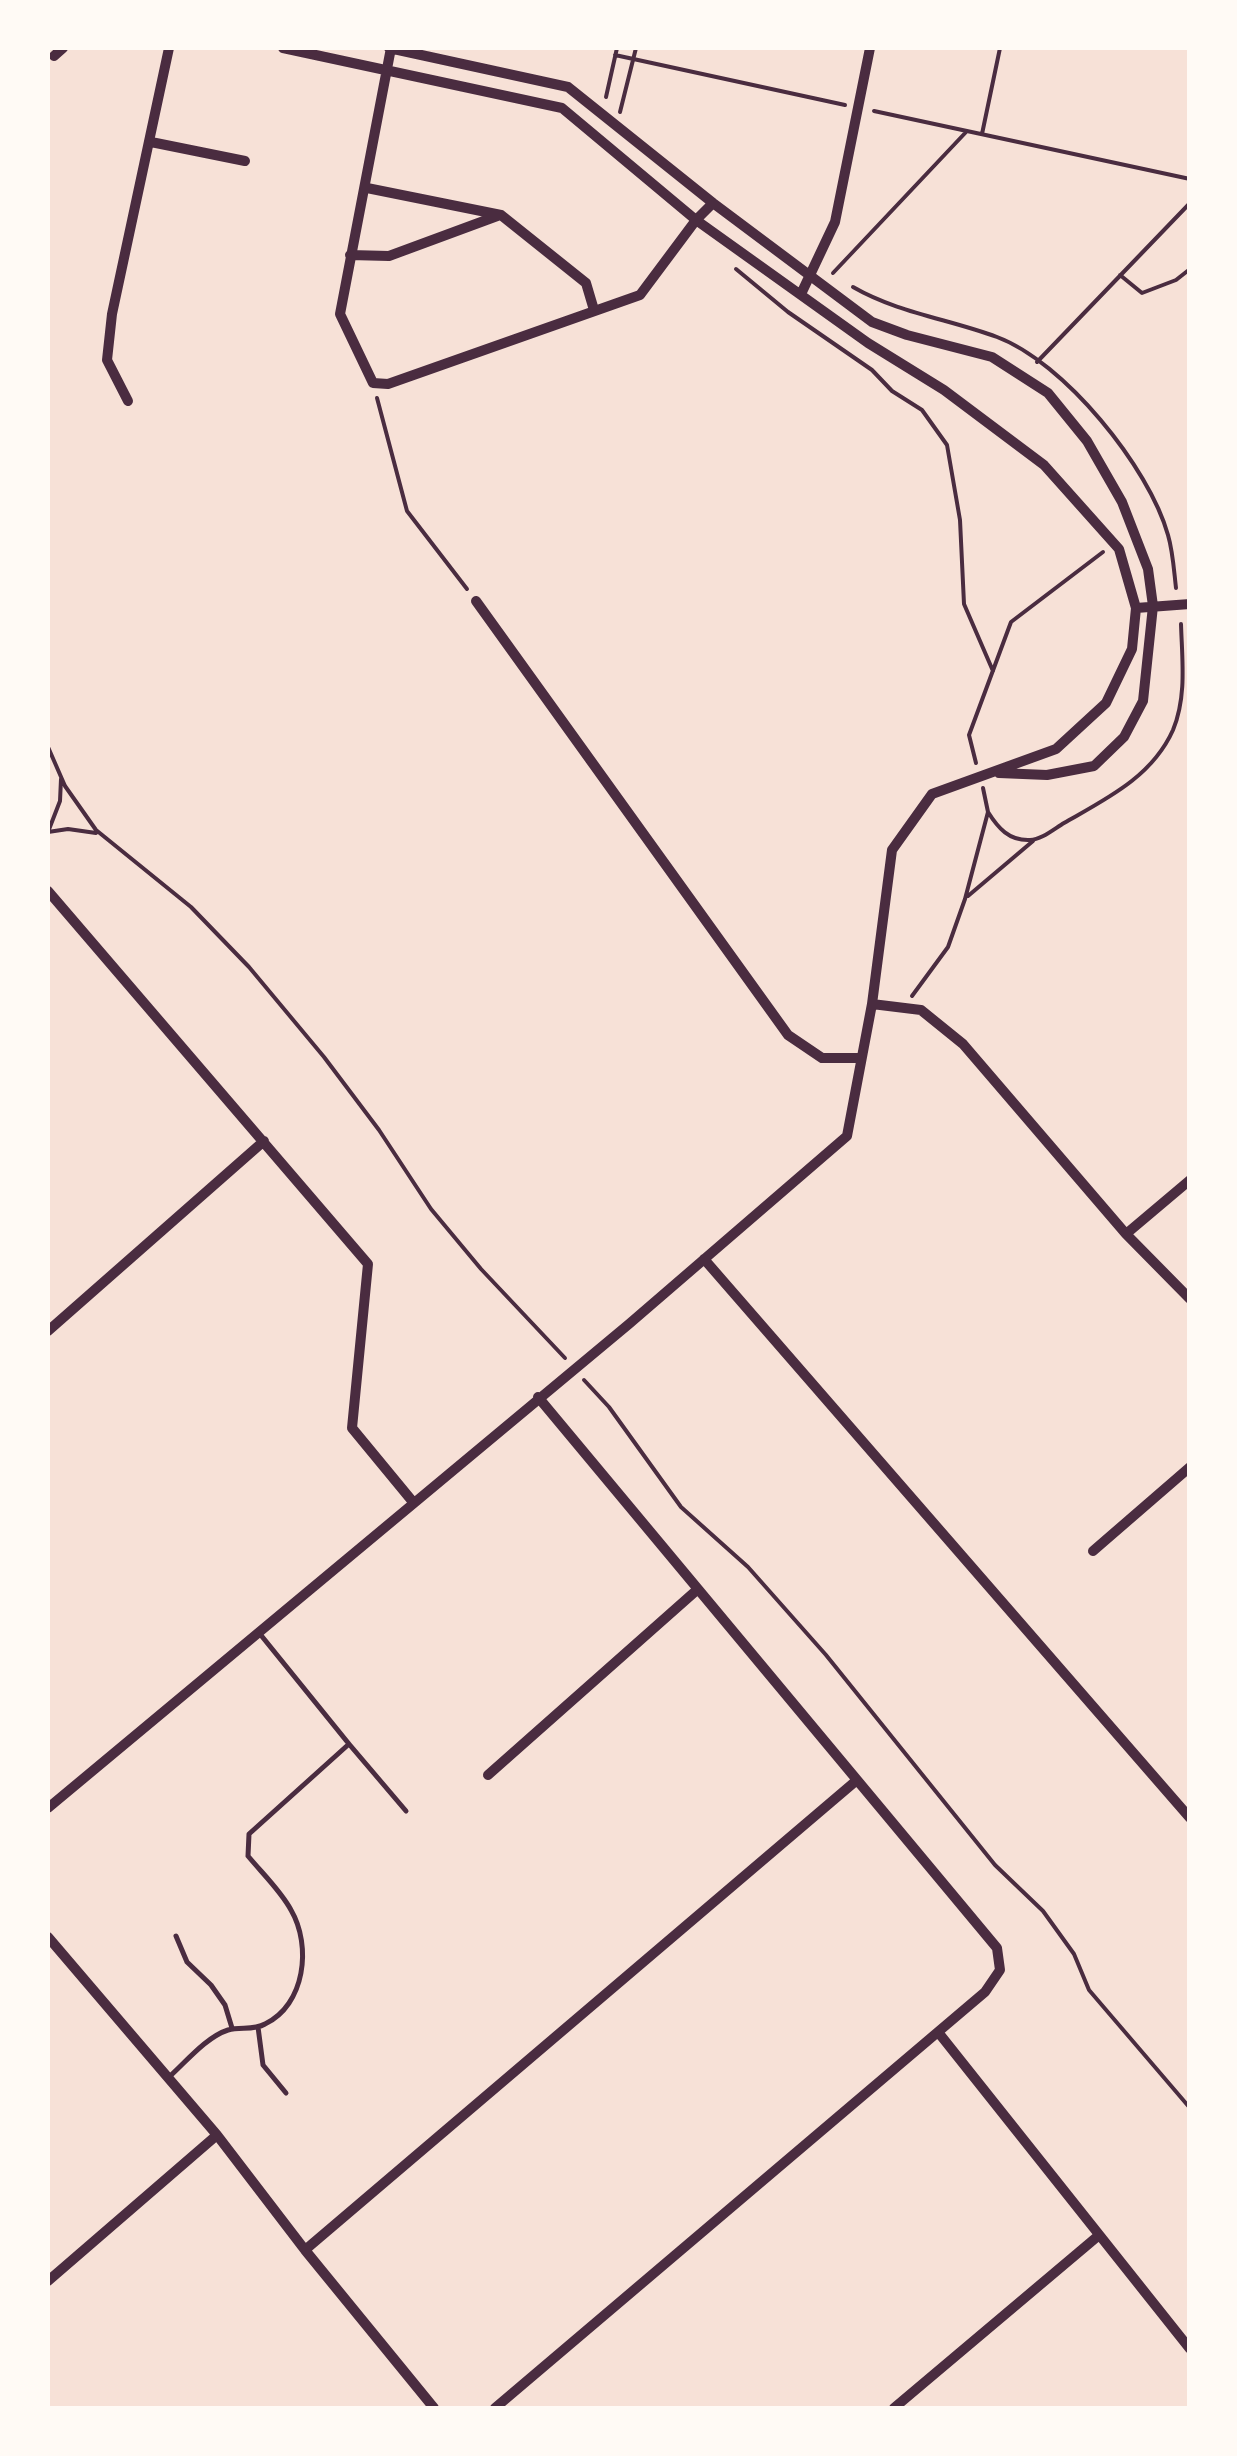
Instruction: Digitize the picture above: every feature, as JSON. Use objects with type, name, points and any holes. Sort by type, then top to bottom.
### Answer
[{"type":"street","points":[[128,401],[107,360],[112,314],[169,48]]},
{"type":"street","points":[[48,1808],[629,1324],[847,1136],[872,1004],[892,850],[932,794],[1056,749],[1106,703],[1132,649],[1136,608],[1119,549],[1044,465],[944,390],[868,343],[696,220],[562,108],[282,48]]},
{"type":"street","points":[[713,203],[640,294],[388,384],[373,383],[340,314],[367,188],[390,48],[406,49],[568,87],[713,203],[872,322],[992,357],[1048,392],[1087,441],[1122,502],[1148,569],[1153,606],[1143,701],[1124,737],[1094,766],[1046,775],[990,773]]},
{"type":"street","points":[[801,294],[835,222],[870,48]]},
{"type":"street","points":[[402,72],[406,49]]},
{"type":"street","points":[[151,142],[245,160]]},
{"type":"street","points":[[367,188],[501,215],[586,283],[594,310]]},
{"type":"street","points":[[350,255],[388,256],[501,215]]},
{"type":"street","points":[[476,601],[788,1035],[822,1058],[861,1058]]},
{"type":"street","points":[[1136,608],[1190,604]]},
{"type":"street","points":[[48,890],[368,1264],[352,1428],[413,1502]]},
{"type":"street","points":[[872,1004],[921,1010],[964,1044],[1126,1234],[1190,1299]]},
{"type":"street","points":[[48,1331],[264,1141]]},
{"type":"street","points":[[1126,1234],[1190,1180]]},
{"type":"street","points":[[704,1259],[1189,1815]]},
{"type":"street","points":[[495,2408],[938,2032],[984,1992],[1000,1970],[997,1948],[538,1398]]},
{"type":"street","points":[[1093,1551],[1190,1467]]},
{"type":"street","points":[[488,1775],[698,1589]]},
{"type":"street","points":[[305,2250],[858,1780]]},
{"type":"street","points":[[48,1937],[216,2135],[434,2408]]},
{"type":"street","points":[[938,2032],[1190,2349]]},
{"type":"street","points":[[48,2281],[216,2135]]},
{"type":"street","points":[[894,2408],[1098,2236]]},
{"type":"lane","points":[[258,1632],[406,1810]]},
{"type":"lane","points":[[168,2078],[217,2035],[232,2028],[267,2024],[298,1992],[302,1937],[291,1909],[248,1856],[249,1834],[348,1744]]},
{"type":"lane","points":[[176,1936],[187,1962],[211,1985],[224,2005],[232,2028]]},
{"type":"lane","points":[[258,2027],[263,2065],[286,2093]]},
{"type":"path","points":[[602,114],[617,48]]},
{"type":"path","points":[[617,126],[636,48]]},
{"type":"path","points":[[982,134],[1000,48]]},
{"type":"path","points":[[615,55],[1190,179]]},
{"type":"path","points":[[822,285],[967,132]]},
{"type":"path","points":[[1023,376],[1190,203]]},
{"type":"path","points":[[731,265],[788,312],[872,370],[892,392],[922,410],[947,445],[960,520],[964,604],[993,671]]},
{"type":"path","points":[[1120,275],[1142,294],[1190,269]]},
{"type":"path","points":[[848,284],[883,304],[1001,338],[1039,360],[1082,396],[1142,478],[1168,534],[1178,598]]},
{"type":"path","points":[[373,383],[407,511],[476,601]]},
{"type":"path","points":[[976,763],[968,735],[1011,622],[1104,552]]},
{"type":"path","points":[[48,747],[62,778],[101,834],[191,907],[249,967],[335,1072],[432,1209],[481,1269],[609,1407],[681,1507],[748,1567],[826,1655],[996,1865],[1043,1911],[1074,1954],[1089,1990],[1190,2108]]},
{"type":"path","points":[[62,778],[60,801],[48,832],[68,829],[101,834]]},
{"type":"path","points":[[904,1008],[948,946],[965,899],[988,812],[982,784]]},
{"type":"path","points":[[965,899],[1033,841]]}]
